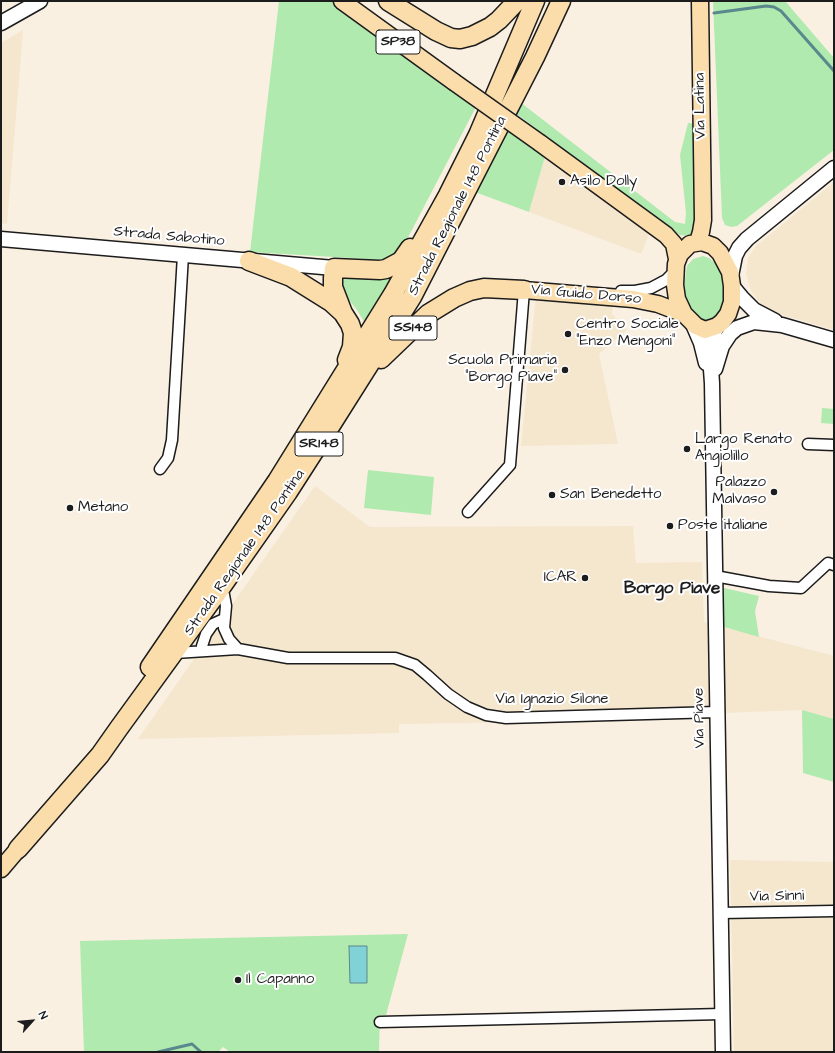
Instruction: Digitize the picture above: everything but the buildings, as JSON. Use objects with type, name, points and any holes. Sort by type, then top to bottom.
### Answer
[{"type":"highway","points":[[388,1],[436,31],[451,38],[460,39],[472,36],[490,27],[499,20],[517,1]]},
{"type":"highway","name":"Strada Regionale 148 Pontina","points":[[18,849],[164,647],[277,481],[337,386],[393,294],[448,195],[478,135],[535,1]]},
{"type":"highway","name":"Strada Regionale 148 Pontina","points":[[18,849],[100,755],[175,653],[288,492],[333,422],[412,297],[535,57],[561,1]]},
{"type":"highway","points":[[328,268],[380,270],[390,268],[398,264],[405,256],[426,221],[448,195]]},
{"type":"highway","points":[[249,260],[291,277],[330,302],[343,313]]},
{"type":"highway","points":[[305,285],[312,286],[319,283],[323,279],[328,268]]},
{"type":"highway","points":[[328,268],[333,278],[333,287],[353,333],[353,341],[348,359],[337,386]]},
{"type":"highway","name":"SS148","points":[[333,422],[380,361],[416,325],[438,307],[454,298],[478,289],[492,288],[524,290]]},
{"type":"main road","points":[[1,23],[40,1]]},
{"type":"main road","name":"SP38","points":[[342,1],[659,230],[676,239],[694,243]]},
{"type":"main road","name":"Via Latina","points":[[694,243],[702,232],[700,1]]},
{"type":"main road","points":[[719,324],[730,310],[735,256],[739,248],[747,239],[834,168]]},
{"type":"main road","name":"Via Latina","points":[[702,212],[716,248]]},
{"type":"main road","points":[[659,230],[674,244],[676,294],[688,318],[705,330],[719,324],[754,322],[782,325],[834,340]]},
{"type":"main road","points":[[716,248],[729,247],[747,239]]},
{"type":"main road","name":"Strada Sabotino","points":[[1,240],[249,260],[328,268]]},
{"type":"main road","points":[[676,265],[683,250],[694,243],[707,243],[716,248],[725,262],[732,281],[744,301],[754,310],[782,325]]},
{"type":"main road","name":"Via Guido Dorso","points":[[524,290],[633,299],[658,304],[688,318]]},
{"type":"main road","name":"Via Piave","points":[[688,318],[702,346],[712,383]]},
{"type":"main road","points":[[712,383],[718,359],[727,338],[737,328],[754,322]]},
{"type":"main road","name":"Via Piave","points":[[719,324],[712,338],[710,352],[712,383],[722,1052]]},
{"type":"main road","name":"Strada Regionale 148 Pontina","points":[[1,869],[18,849]]},
{"type":"street","points":[[160,469],[168,458],[172,440],[183,255]]},
{"type":"street","name":"Via Guido Dorso","points":[[524,290],[529,286],[536,284],[641,291],[662,283],[670,277],[676,265]]},
{"type":"street","points":[[468,512],[510,465],[524,290]]},
{"type":"street","points":[[808,444],[834,445]]},
{"type":"street","points":[[715,576],[769,586],[801,588],[828,564],[834,565]]},
{"type":"street","points":[[220,589],[224,595],[226,606],[224,628],[229,639],[238,649]]},
{"type":"street","points":[[204,651],[202,646],[206,634],[213,624],[224,618]]},
{"type":"street","name":"Via Ignazio Silone","points":[[175,653],[238,649],[288,658],[399,659],[415,665],[448,694],[467,707],[486,715],[506,718],[717,712]]},
{"type":"street","name":"Via Sinni","points":[[720,913],[834,911]]},
{"type":"street","points":[[380,1022],[722,1014]]},
{"type":"shaded area","points":[[23,30],[7,224],[1,223],[1,43]]},
{"type":"shaded area","name":"Asilo Dolly","points":[[546,153],[647,225],[643,229],[649,234],[641,254],[529,212]]},
{"type":"shaded area","points":[[834,182],[834,330],[776,313],[761,304],[751,291],[746,274],[748,258],[756,246]]},
{"type":"shaded area","name":"Scuola Primaria \"Borgo Piave\"","points":[[536,296],[614,301],[612,314],[627,330],[599,354],[618,444],[521,446]]},
{"type":"shaded area","points":[[315,486],[370,527],[633,526],[636,563],[702,562],[704,622],[834,656],[834,719],[801,710],[725,713],[708,719],[399,724],[399,733],[138,739]]},
{"type":"shaded area","points":[[730,860],[834,862],[834,1052],[734,1052]]},
{"type":"green space","points":[[279,1],[331,1],[477,105],[396,258],[384,260],[250,252]]},
{"type":"green space","points":[[713,1],[785,1],[834,58],[834,150],[737,226],[731,227],[725,225],[722,218]]},
{"type":"green space","points":[[520,102],[675,222],[685,224],[686,213],[680,155],[688,123],[696,124],[696,232],[689,236],[680,235],[654,217],[514,112]]},
{"type":"green space","points":[[504,125],[546,153],[529,212],[472,191]]},
{"type":"green space","points":[[703,256],[709,258],[717,265],[723,278],[726,293],[722,315],[707,324],[690,314],[684,296],[687,266],[693,259]]},
{"type":"green space","points":[[344,271],[395,274],[366,325],[357,310],[345,295],[343,285]]},
{"type":"green space","points":[[822,408],[834,409],[834,424],[821,423]]},
{"type":"green space","points":[[368,470],[434,477],[431,515],[364,508]]},
{"type":"green space","points":[[724,588],[759,596],[755,611],[759,637],[724,627]]},
{"type":"green space","points":[[802,710],[834,719],[834,782],[803,773]]},
{"type":"green space","name":"Il Capanno","points":[[408,934],[386,1015],[380,1015],[379,1052],[230,1052],[223,1047],[218,1052],[84,1052],[80,941]]},
{"type":"water","points":[[349,946],[367,946],[367,983],[350,983]]},
{"type":"waterway","points":[[714,13],[766,6],[774,7],[781,11],[834,71]]},
{"type":"waterway","points":[[158,1052],[192,1044],[201,1052]]},
{"type":"place","name":"Asilo Dolly","points":[[562,182]]},
{"type":"place","name":"Centro Sociale \"Enzo Mengoni\"","points":[[568,334]]},
{"type":"place","name":"Scuola Primaria \"Borgo Piave\"","points":[[565,370]]},
{"type":"place","name":"Largo Renato Angiolillo","points":[[687,449]]},
{"type":"place","name":"Palazzo Malvaso","points":[[774,492]]},
{"type":"place","name":"San Benedetto","points":[[552,495]]},
{"type":"place","name":"Metano","points":[[70,508]]},
{"type":"place","name":"Poste italiane","points":[[670,526]]},
{"type":"place","name":"ICAR","points":[[585,578]]},
{"type":"place","name":"Il Capanno","points":[[238,980]]},
{"type":"district","name":"Borgo Piave","points":[[672,589]]}]
